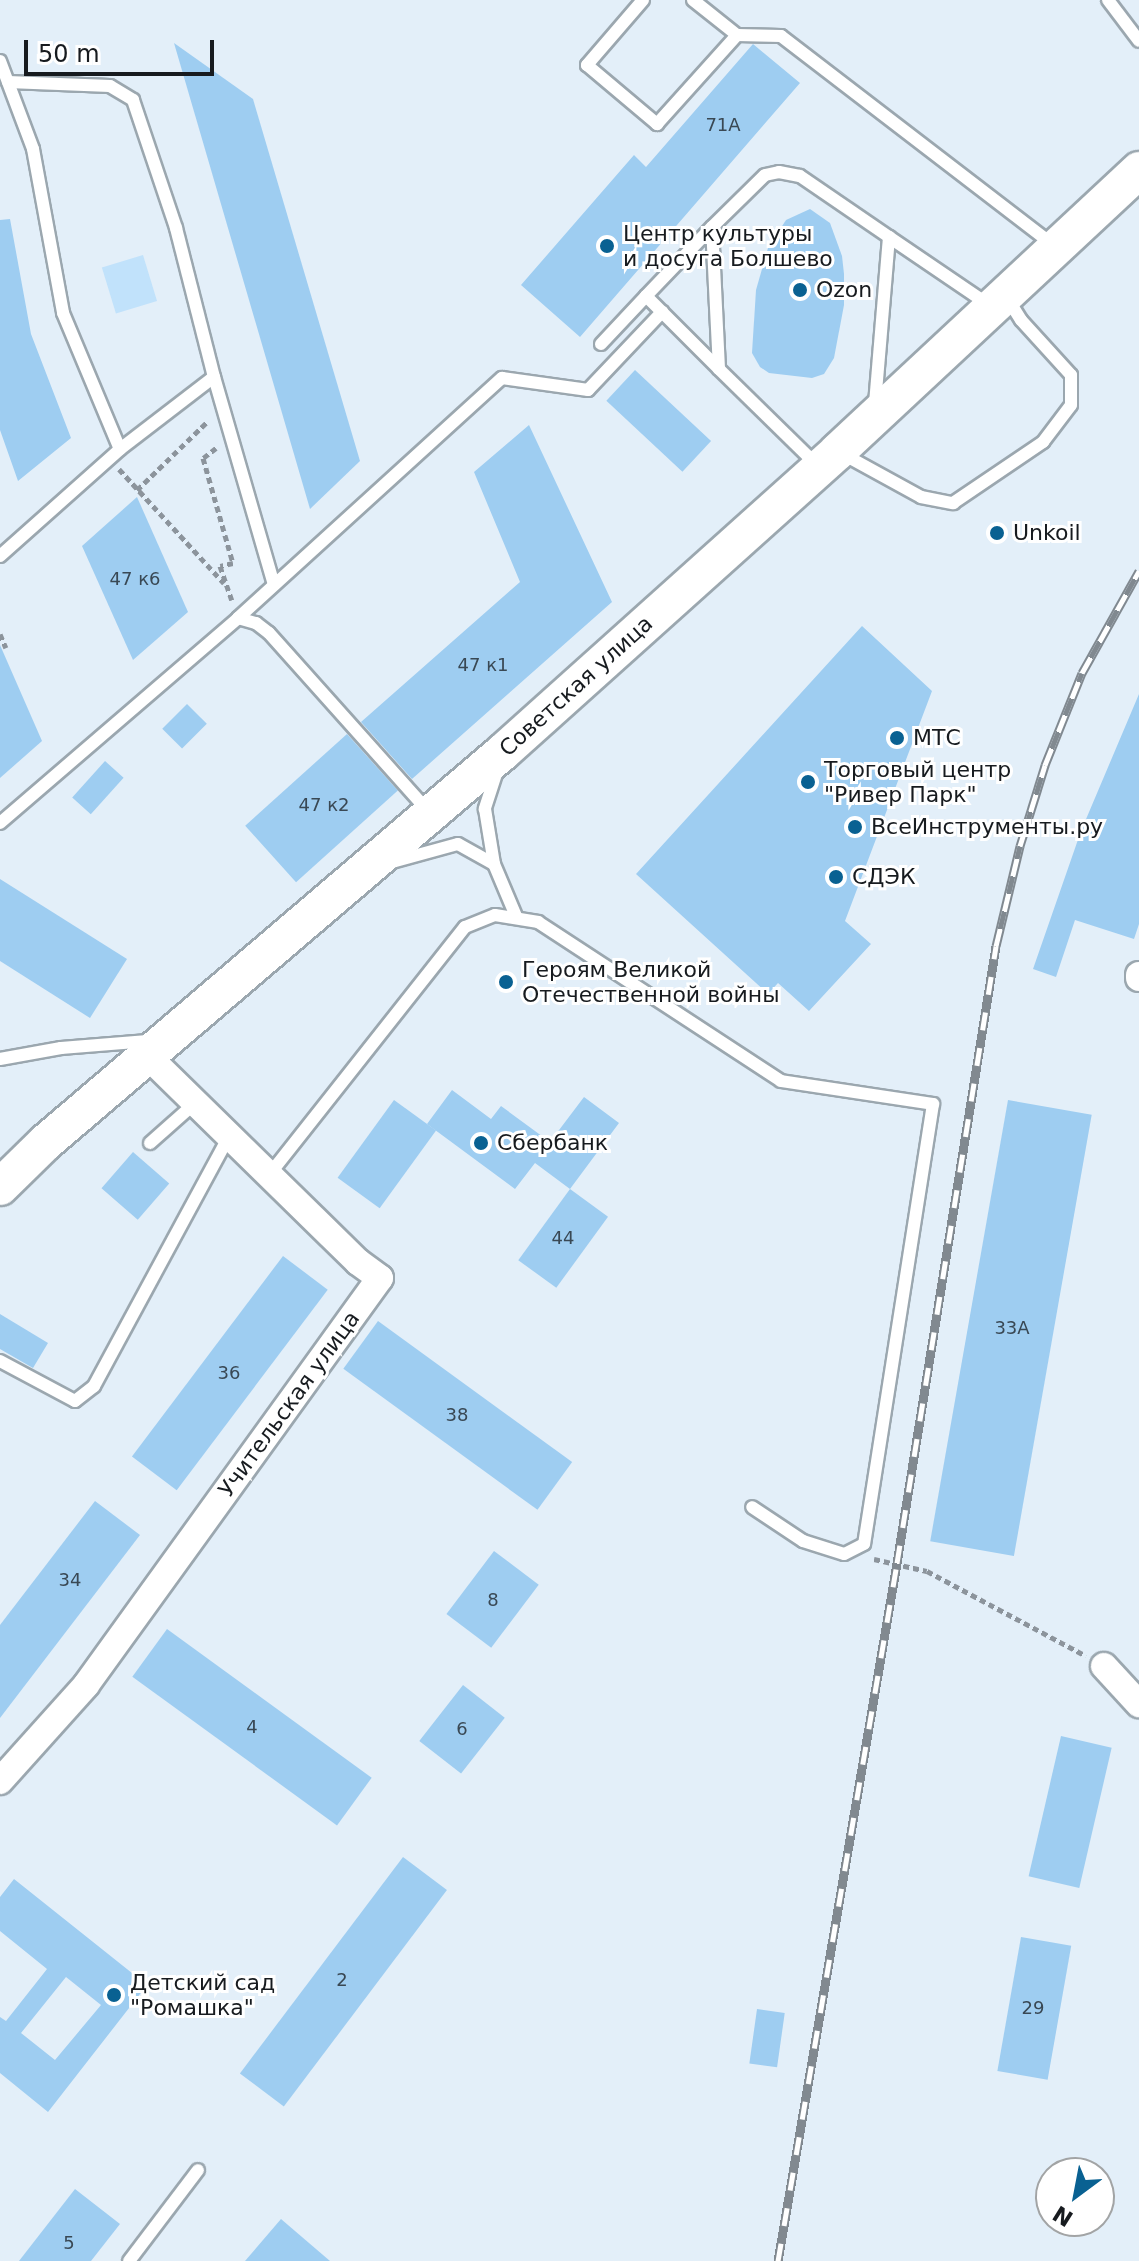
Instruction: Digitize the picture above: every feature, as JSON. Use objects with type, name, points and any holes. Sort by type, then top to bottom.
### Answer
[{"type":"main road","name":"Советская улица","points":[[0,1187],[46,1142],[503,752],[829,459],[1139,170]]},
{"type":"street","name":"Учительская улица","points":[[0,1781],[86,1685],[380,1278],[358,1262],[195,1103],[158,1049]]},
{"type":"street","points":[[1104,1666],[1139,1704]]},
{"type":"lane","points":[[643,0],[587,65],[657,124],[737,35]]},
{"type":"lane","points":[[693,0],[737,35],[781,36],[1054,246]]},
{"type":"lane","points":[[1108,0],[1139,41]]},
{"type":"lane","points":[[0,61],[33,149],[63,313],[120,449]]},
{"type":"lane","points":[[8,82],[110,86],[133,100],[176,228],[214,377],[273,582]]},
{"type":"lane","points":[[601,344],[646,296],[755,182],[779,172],[800,176],[889,237],[997,300],[1021,320],[1071,375],[1071,405],[1043,442],[953,503],[921,497],[829,459],[719,369],[646,296]]},
{"type":"lane","points":[[712,227],[719,369]]},
{"type":"lane","points":[[875,416],[889,237]]},
{"type":"lane","points":[[0,823],[238,618],[273,582],[502,378],[588,390],[662,312]]},
{"type":"lane","points":[[0,537],[4,552],[120,449],[214,377]]},
{"type":"lane","points":[[238,618],[256,623],[269,633],[431,815]]},
{"type":"lane","points":[[503,752],[485,809],[494,864],[516,916]]},
{"type":"lane","points":[[368,868],[458,844],[494,864]]},
{"type":"lane","points":[[269,1175],[465,927],[495,915],[538,922],[781,1081],[933,1104],[864,1544],[844,1554],[803,1541],[752,1507]]},
{"type":"lane","points":[[0,1059],[61,1048],[158,1049]]},
{"type":"lane","points":[[150,1143],[195,1103]]},
{"type":"lane","points":[[0,1361],[75,1401],[94,1386],[229,1136]]},
{"type":"lane","points":[[129,2261],[198,2170]]},
{"type":"path","points":[[137,490],[214,415],[218,429]]},
{"type":"path","points":[[222,443],[203,458],[233,563],[220,566],[238,618]]},
{"type":"path","points":[[110,458],[227,586]]},
{"type":"path","points":[[0,634],[6,648]]},
{"type":"path","points":[[897,1563],[927,1571],[1104,1666]]},
{"type":"shaded area","points":[[143,255],[157,301],[116,313],[102,268]]},
{"type":"building","points":[[174,43],[253,99],[360,461],[310,509]]},
{"type":"building","points":[[753,44],[800,83],[580,337],[521,285],[634,155],[646,167]]},
{"type":"building","points":[[810,209],[830,223],[842,256],[844,305],[834,358],[824,374],[812,378],[769,373],[760,367],[752,353],[756,290],[768,248],[786,220]]},
{"type":"building","points":[[10,219],[31,334],[71,438],[18,481],[0,430],[0,220]]},
{"type":"building","points":[[635,370],[711,441],[682,472],[606,401]]},
{"type":"building","points":[[529,425],[612,602],[412,779],[361,722],[520,582],[474,472]]},
{"type":"building","points":[[137,497],[188,612],[133,660],[82,546]]},
{"type":"building","name":"Торговый центр \"Ривер Парк\"","points":[[862,626],[932,691],[845,921],[871,944],[809,1011],[778,983],[768,994],[636,874]]},
{"type":"building","points":[[0,645],[42,741],[0,778]]},
{"type":"building","points":[[1139,694],[1139,924],[1134,939],[1075,920],[1056,977],[1033,969],[1081,831]]},
{"type":"building","points":[[187,704],[207,724],[182,749],[162,729]]},
{"type":"building","points":[[347,734],[398,790],[296,882],[245,826]]},
{"type":"building","points":[[105,761],[124,778],[91,814],[72,797]]},
{"type":"building","points":[[0,879],[127,959],[90,1018],[0,961]]},
{"type":"building","points":[[452,1090],[491,1119],[501,1106],[550,1142],[584,1097],[619,1123],[570,1189],[535,1163],[515,1189],[427,1124]]},
{"type":"building","points":[[394,1100],[436,1131],[380,1208],[338,1178]]},
{"type":"building","points":[[1008,1100],[1092,1115],[1014,1556],[930,1541]]},
{"type":"building","points":[[133,1152],[169,1183],[138,1220],[102,1188]]},
{"type":"building","points":[[570,1189],[608,1217],[556,1288],[518,1260]]},
{"type":"building","points":[[283,1256],[328,1290],[177,1490],[132,1456]]},
{"type":"building","points":[[0,1314],[48,1343],[33,1368],[0,1349]]},
{"type":"building","points":[[378,1321],[572,1462],[537,1510],[343,1369]]},
{"type":"building","points":[[95,1501],[140,1535],[0,1718],[0,1625]]},
{"type":"building","points":[[494,1551],[539,1585],[491,1648],[446,1614]]},
{"type":"building","points":[[167,1629],[372,1778],[337,1825],[132,1677]]},
{"type":"building","points":[[463,1685],[505,1718],[461,1774],[419,1741]]},
{"type":"building","points":[[1061,1736],[1112,1748],[1079,1888],[1029,1876]]},
{"type":"building","points":[[403,1857],[447,1890],[284,2107],[240,2073]]},
{"type":"building","name":"Детский сад \"Ромашка\"","points":[[14,1879],[147,1985],[48,2112],[0,2073],[0,2017],[6,2021],[47,1969],[0,1931],[0,1897]],"holes":[[[66,1977],[101,2005],[55,2060],[21,2033]]]},
{"type":"building","points":[[1021,1937],[1071,1946],[1048,2080],[997,2071]]},
{"type":"building","points":[[757,2009],[785,2013],[777,2067],[749,2063]]},
{"type":"building","points":[[75,2189],[120,2224],[91,2261],[19,2261]]},
{"type":"building","points":[[281,2219],[330,2261],[245,2261]]},
{"type":"railway","points":[[778,2261],[897,1563],[996,946],[1020,846],[1045,765],[1082,673],[1139,571]]},
{"type":"place","name":"Центр культуры и досуга Болшево","points":[[607,246]]},
{"type":"place","name":"Ozon","points":[[800,290]]},
{"type":"place","name":"Unkoil","points":[[997,533]]},
{"type":"place","name":"МТС","points":[[897,738]]},
{"type":"place","name":"Торговый центр \"Ривер Парк\"","points":[[808,782]]},
{"type":"place","name":"ВсеИнструменты.ру","points":[[855,827]]},
{"type":"place","name":"СДЭК","points":[[836,877]]},
{"type":"place","name":"Героям Великой Отечественной войны","points":[[506,982]]},
{"type":"place","name":"Сбербанк","points":[[481,1143]]},
{"type":"place","name":"Детский сад \"Ромашка\"","points":[[114,1995]]}]
